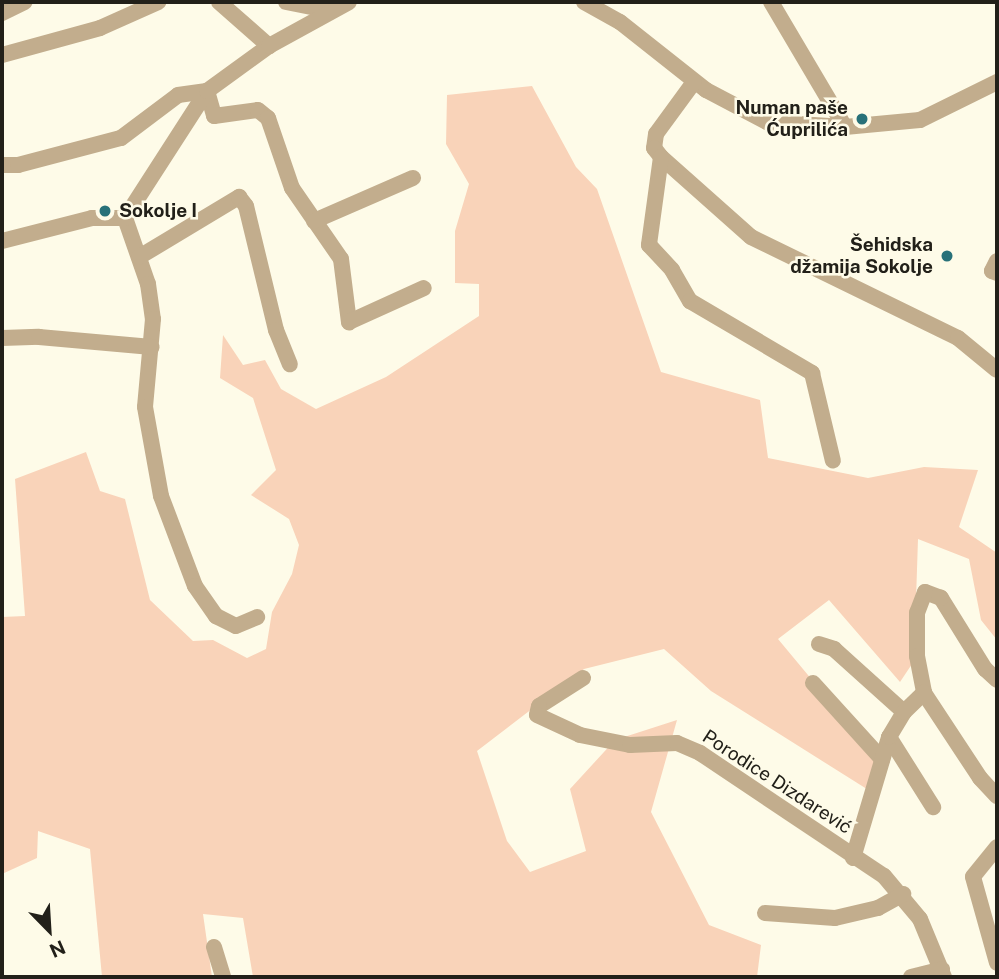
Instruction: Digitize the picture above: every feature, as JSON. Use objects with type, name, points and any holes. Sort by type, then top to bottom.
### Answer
[{"type":"street","points":[[2,13],[25,2]]},
{"type":"street","points":[[2,55],[100,29],[158,2]]},
{"type":"street","points":[[219,2],[269,46]]},
{"type":"street","points":[[286,2],[301,8],[332,11]]},
{"type":"street","points":[[125,218],[207,91],[269,46],[349,2]]},
{"type":"street","points":[[584,2],[620,22],[694,82],[767,122],[845,127],[920,120],[997,82]]},
{"type":"street","points":[[771,2],[845,127]]},
{"type":"street","points":[[694,82],[656,134],[654,148],[661,157],[751,237],[958,338],[997,370]]},
{"type":"street","points":[[2,165],[18,165],[121,138],[178,96],[207,91]]},
{"type":"street","points":[[207,91],[207,104],[214,116],[250,110],[268,118],[292,188],[344,269],[349,322],[424,288]]},
{"type":"street","points":[[661,157],[649,245],[672,270],[690,301],[812,373],[833,461]]},
{"type":"street","points":[[314,221],[413,178]]},
{"type":"street","points":[[139,257],[239,197],[246,206],[276,330],[290,365]]},
{"type":"street","points":[[2,241],[92,218],[125,218]]},
{"type":"street","points":[[125,218],[139,257],[153,319],[145,407],[161,496],[195,586],[216,616],[236,626],[257,617]]},
{"type":"street","points":[[997,261],[992,271],[997,273]]},
{"type":"street","points":[[2,338],[52,337],[152,347]]},
{"type":"street","points":[[997,680],[985,669],[941,598],[930,591],[921,598],[917,656],[924,693],[980,778],[997,796]]},
{"type":"street","points":[[819,644],[834,649],[904,712]]},
{"type":"street","name":"Porodice Dizdarević","points":[[583,678],[539,706],[537,715],[580,735],[630,745],[677,743],[701,753],[853,858]]},
{"type":"street","points":[[813,683],[882,759]]},
{"type":"street","points":[[911,977],[943,973],[930,937],[902,894],[884,876],[853,858],[889,737],[904,712],[924,693]]},
{"type":"street","points":[[889,737],[933,807]]},
{"type":"street","points":[[992,977],[997,965],[973,877],[997,847]]},
{"type":"street","points":[[765,913],[835,918],[878,908],[902,894]]},
{"type":"street","points":[[214,947],[223,977]]},
{"type":"shaded area","points":[[532,86],[576,167],[597,189],[661,372],[760,400],[768,458],[868,478],[924,467],[978,470],[959,527],[997,553],[997,640],[981,620],[969,559],[918,539],[914,661],[900,682],[829,600],[778,639],[877,758],[870,791],[711,691],[664,649],[584,669],[477,751],[507,841],[530,872],[586,851],[570,789],[615,740],[677,720],[651,812],[709,925],[761,945],[757,977],[253,977],[243,918],[203,914],[212,977],[102,977],[90,849],[38,831],[37,858],[2,874],[2,617],[25,616],[15,479],[86,452],[100,491],[125,499],[150,600],[193,641],[213,640],[247,658],[266,649],[272,612],[292,574],[299,545],[289,519],[251,495],[276,470],[253,398],[220,378],[223,335],[243,365],[265,360],[281,389],[316,409],[386,377],[479,316],[479,284],[455,283],[455,231],[469,184],[446,144],[447,95]]},
{"type":"place","name":"Numan paše Ćuprilića","points":[[862,119]]},
{"type":"place","name":"Sokolje I","points":[[105,211]]},
{"type":"place","name":"Šehidska džamija Sokolje","points":[[947,256]]}]
